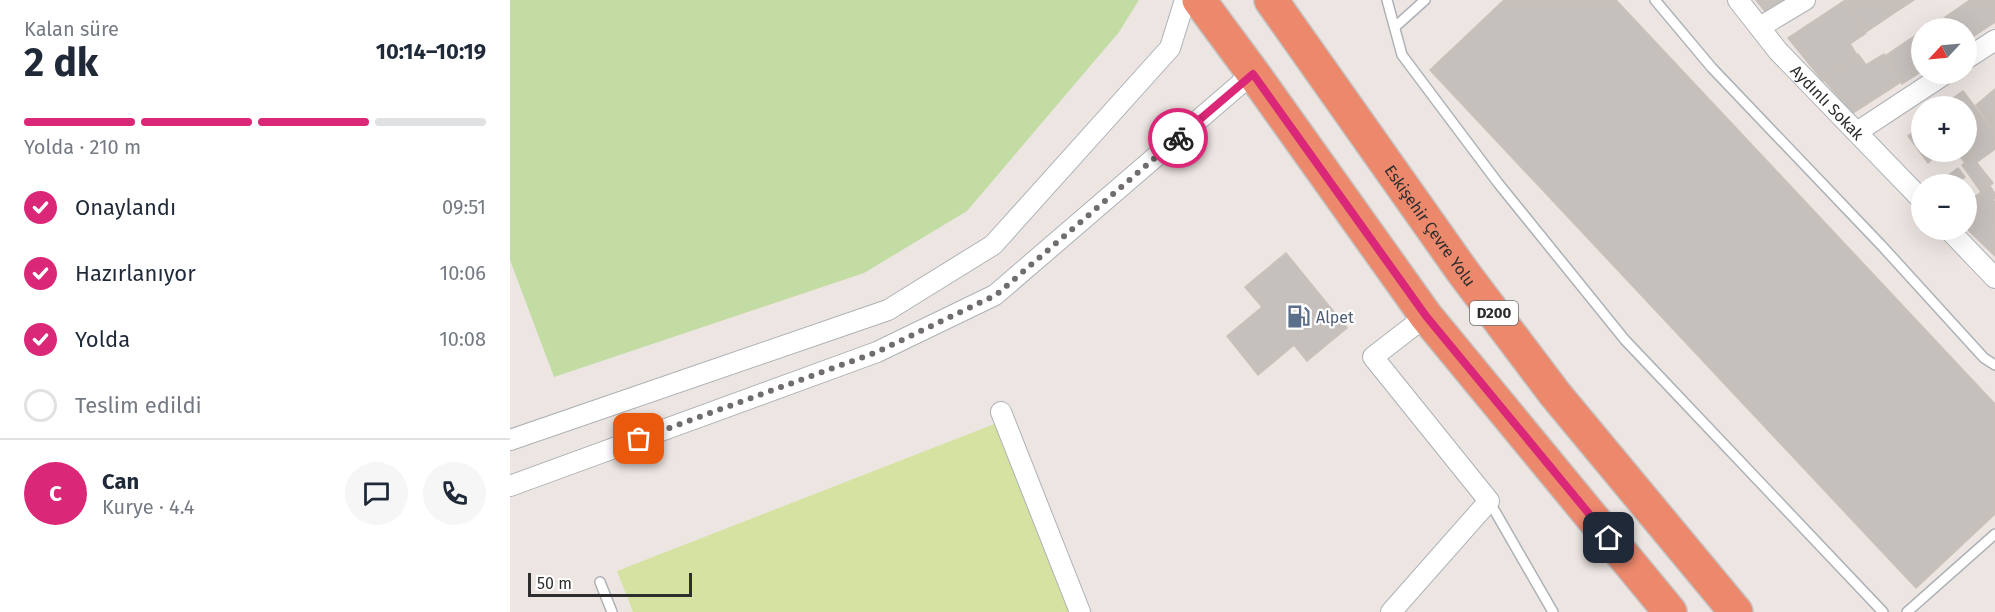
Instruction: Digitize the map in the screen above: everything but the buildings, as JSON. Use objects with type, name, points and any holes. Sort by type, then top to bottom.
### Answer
[{"type":"highway","points":[[1198,0],[1426,316],[1670,612]]},
{"type":"highway","name":"Eskişehir Çevre Yolu","points":[[1271,0],[1463,272],[1555,394],[1736,612]]},
{"type":"street","points":[[510,441],[888,310],[993,245],[1170,48],[1185,0]]},
{"type":"street","name":"Aydınlı Sokak","points":[[1738,0],[1778,51],[1911,188]]},
{"type":"street","points":[[1760,27],[1805,0]]},
{"type":"street","points":[[1977,52],[1995,40]]},
{"type":"street","points":[[510,486],[877,352],[996,295],[1253,74]]},
{"type":"street","points":[[1857,132],[1930,84]]},
{"type":"street","points":[[1959,240],[1995,278]]},
{"type":"street","points":[[1391,612],[1489,501],[1373,357],[1426,316]]},
{"type":"street","points":[[1001,412],[1080,612]]},
{"type":"lane","points":[[1387,0],[1402,55],[1498,183],[1625,340],[1884,612]]},
{"type":"lane","points":[[1395,27],[1425,0]]},
{"type":"lane","points":[[1654,0],[1712,68],[1882,246],[1984,358],[1995,365]]},
{"type":"lane","points":[[1489,501],[1553,612]]},
{"type":"lane","points":[[1907,612],[1995,534]]},
{"type":"lane","points":[[600,582],[612,612]]},
{"type":"green space","points":[[510,0],[1139,0],[1119,32],[967,211],[864,273],[554,377],[510,260]]},
{"type":"green space","points":[[997,423],[1071,612],[633,612],[617,571]]},
{"type":"way so far","points":[[639,439],[877,352],[996,295],[1178,138]]},
{"type":"place","name":"Alpet","points":[[1298,317]]},
{"type":"route","points":[[1178,138],[1253,74],[1426,316],[1609,538]]}]
